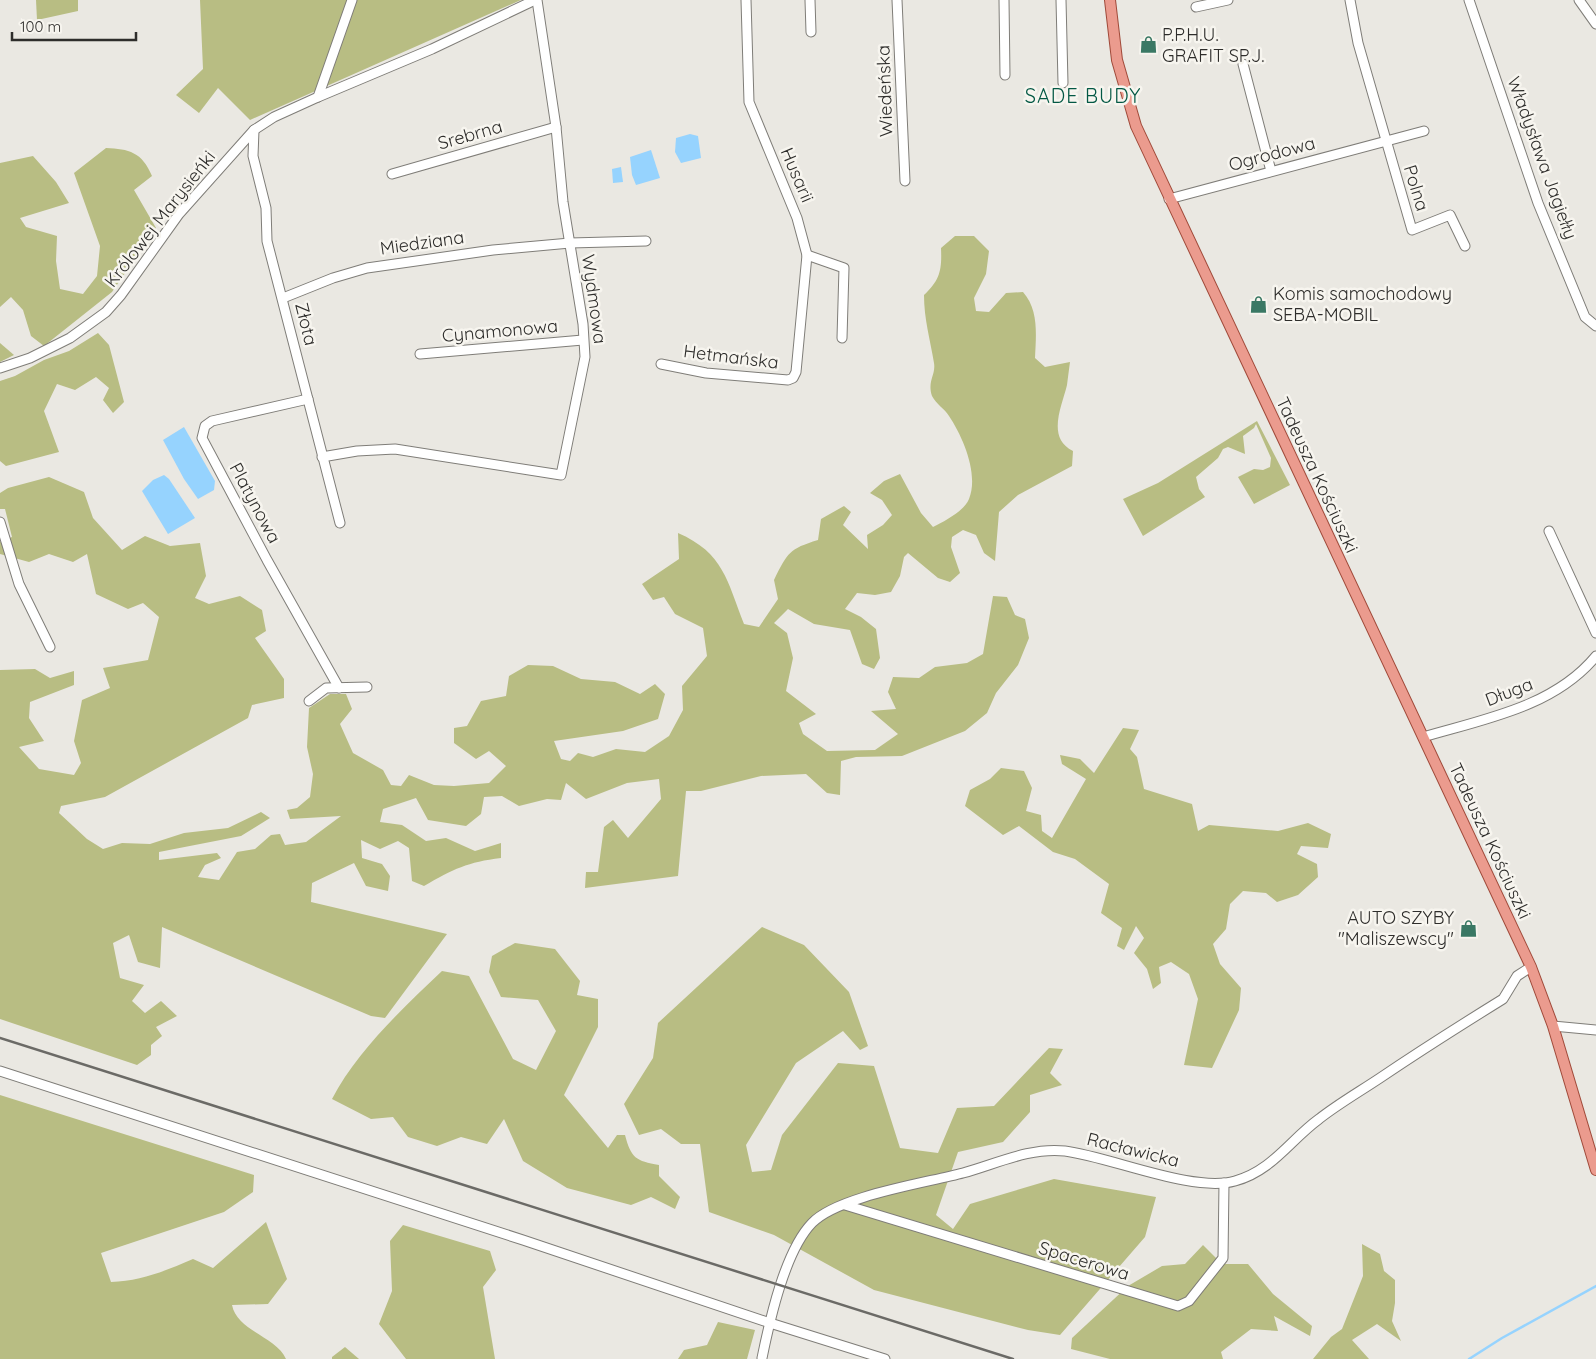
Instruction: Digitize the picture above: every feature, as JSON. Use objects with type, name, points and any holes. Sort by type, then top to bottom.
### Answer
[{"type":"main road","name":"Tadeusza Kościuszki","points":[[1110,0],[1113,37],[1122,83],[1136,126],[1169,200],[1525,953],[1553,1026],[1595,1164]]},
{"type":"street","points":[[318,97],[352,0]]},
{"type":"street","name":"Królowej Marysieńki","points":[[0,368],[30,358],[70,338],[106,312],[121,295],[180,214],[254,130],[318,97],[432,49],[536,0]]},
{"type":"street","name":"Wydmowa","points":[[322,458],[357,451],[396,450],[561,475],[585,357],[563,202],[556,127],[536,0]]},
{"type":"street","name":"Husarii","points":[[746,0],[749,102],[797,218],[807,255]]},
{"type":"street","points":[[810,0],[812,32]]},
{"type":"street","name":"Wiedeńska","points":[[897,0],[905,181]]},
{"type":"street","points":[[1004,0],[1005,75]]},
{"type":"street","points":[[1061,0],[1063,83]]},
{"type":"street","points":[[1196,7],[1228,0]]},
{"type":"street","name":"Polna","points":[[1350,0],[1358,43],[1412,230],[1450,215],[1465,246]]},
{"type":"street","name":"Władysława Jagiełły","points":[[1469,0],[1538,203],[1585,317],[1594,325]]},
{"type":"street","points":[[1579,0],[1596,24]]},
{"type":"street","points":[[1243,64],[1271,171]]},
{"type":"street","name":"Srebrna","points":[[392,174],[556,127]]},
{"type":"street","name":"Złota","points":[[254,130],[253,156],[266,208],[268,241],[340,523]]},
{"type":"street","points":[[1385,140],[1424,131]]},
{"type":"street","name":"Ogrodowa","points":[[1169,200],[1385,140]]},
{"type":"street","name":"Miedziana","points":[[283,298],[333,278],[367,268],[492,250],[570,243],[646,240]]},
{"type":"street","points":[[807,255],[844,268],[842,338]]},
{"type":"street","name":"Hetmańska","points":[[661,364],[706,373],[788,380],[793,378],[796,372],[807,255]]},
{"type":"street","name":"Cynamonowa","points":[[420,354],[584,340]]},
{"type":"street","name":"Platynowa","points":[[308,399],[212,421],[205,426],[202,438],[267,560],[339,688]]},
{"type":"street","points":[[0,522],[19,584],[50,647]]},
{"type":"street","points":[[1549,532],[1596,633]]},
{"type":"street","name":"Długa","points":[[1423,737],[1521,708],[1558,689],[1574,678],[1596,656]]},
{"type":"street","points":[[309,700],[326,688],[366,687]]},
{"type":"street","name":"Racławicka","points":[[762,1358],[770,1323],[797,1241],[814,1220],[864,1197],[964,1173],[1026,1154],[1050,1151],[1082,1154],[1187,1180],[1224,1184],[1249,1177],[1261,1170],[1317,1120],[1503,999],[1517,976],[1531,967]]},
{"type":"street","points":[[1553,1026],[1596,1030]]},
{"type":"street","points":[[0,1071],[523,1240],[770,1323],[886,1359]]},
{"type":"street","name":"Spacerowa","points":[[845,1205],[1178,1306],[1188,1301],[1223,1258],[1224,1184]]},
{"type":"green space","points":[[36,0],[78,0],[78,11],[37,20]]},
{"type":"green space","points":[[200,0],[521,0],[250,120],[218,88],[199,113],[176,95],[203,69]]},
{"type":"green space","points":[[106,148],[121,149],[134,153],[148,168],[152,176],[134,190],[156,228],[112,292],[44,346],[31,336],[23,310],[11,297],[0,307],[0,163],[33,156],[56,182],[69,203],[20,218],[26,227],[57,236],[56,261],[60,289],[83,294],[97,276],[100,246],[74,173]]},
{"type":"green space","points":[[955,236],[974,236],[989,251],[986,274],[974,298],[976,311],[989,312],[1006,293],[1023,292],[1032,307],[1034,315],[1036,332],[1035,358],[1045,367],[1070,362],[1067,385],[1058,421],[1058,430],[1060,438],[1065,445],[1073,451],[1072,466],[1018,495],[999,512],[995,561],[984,553],[976,535],[963,530],[952,537],[951,547],[960,573],[950,582],[938,578],[908,553],[904,557],[900,576],[891,592],[875,595],[857,593],[845,609],[861,617],[876,629],[880,658],[874,669],[862,664],[850,630],[814,624],[788,609],[774,623],[787,633],[793,658],[786,691],[816,714],[799,723],[803,734],[827,751],[875,750],[898,734],[871,711],[896,709],[888,692],[893,677],[919,678],[935,667],[967,663],[983,654],[993,596],[1007,597],[1015,615],[1025,619],[1029,638],[1018,665],[996,693],[987,713],[965,731],[902,756],[856,757],[841,761],[840,795],[827,793],[806,774],[761,776],[701,791],[686,791],[678,876],[585,888],[586,872],[598,872],[604,827],[613,820],[628,838],[661,799],[659,779],[627,783],[586,799],[566,783],[561,800],[547,799],[519,806],[502,796],[484,797],[481,814],[466,826],[428,820],[416,798],[383,809],[380,822],[402,825],[426,841],[446,838],[475,851],[501,843],[501,858],[461,867],[424,886],[412,881],[409,848],[398,841],[380,849],[361,840],[362,858],[382,864],[390,876],[388,891],[366,886],[354,863],[312,883],[311,902],[447,934],[385,1018],[371,1016],[162,927],[160,968],[138,962],[129,935],[113,943],[120,978],[144,985],[132,1001],[145,1013],[161,1001],[177,1016],[156,1027],[162,1036],[151,1045],[151,1055],[137,1065],[0,1019],[0,670],[35,669],[50,678],[74,671],[74,685],[30,702],[29,718],[44,741],[19,747],[39,769],[74,775],[81,763],[74,741],[82,700],[110,688],[103,668],[148,660],[159,617],[143,603],[128,609],[96,594],[87,554],[73,562],[49,554],[29,562],[0,554],[0,542],[12,537],[5,509],[0,509],[0,493],[8,488],[49,477],[84,492],[93,518],[122,550],[145,536],[170,546],[200,543],[206,576],[195,598],[209,604],[240,596],[262,610],[266,631],[255,638],[284,679],[284,698],[252,705],[248,718],[105,797],[61,806],[59,813],[87,839],[103,849],[122,843],[150,844],[184,833],[228,828],[261,812],[270,818],[241,836],[159,852],[159,860],[217,853],[221,858],[205,865],[198,877],[219,880],[237,852],[255,849],[271,835],[280,834],[285,845],[306,842],[341,816],[290,819],[287,810],[297,808],[310,797],[313,774],[307,747],[309,708],[330,694],[346,694],[352,709],[340,724],[353,753],[383,770],[391,785],[401,786],[409,775],[434,785],[454,786],[489,783],[506,766],[489,751],[476,759],[454,743],[454,728],[467,726],[481,701],[506,696],[509,676],[528,665],[553,666],[581,679],[615,682],[640,694],[655,684],[665,694],[658,719],[623,731],[554,741],[561,759],[570,761],[578,753],[593,757],[616,749],[645,752],[669,736],[683,710],[682,686],[707,656],[703,628],[675,614],[664,597],[653,600],[642,584],[679,559],[678,533],[693,541],[715,559],[728,582],[744,624],[759,627],[778,599],[774,580],[786,557],[795,549],[818,540],[821,519],[844,506],[851,512],[843,525],[868,549],[867,535],[883,525],[892,515],[882,500],[870,493],[884,481],[900,474],[921,513],[933,527],[959,512],[967,503],[972,489],[971,467],[959,434],[947,413],[932,396],[930,386],[934,363],[924,304],[924,295],[934,284],[939,274],[941,248]]},
{"type":"green space","points":[[98,333],[109,345],[124,402],[113,413],[103,400],[109,388],[96,377],[75,390],[57,384],[44,411],[59,452],[6,466],[0,461],[0,381],[15,376],[44,360],[69,351]]},
{"type":"green space","points":[[0,343],[14,355],[0,362]]},
{"type":"green space","points":[[1257,421],[1290,485],[1254,504],[1238,477],[1254,469],[1263,470],[1270,467],[1271,458],[1256,424],[1254,428],[1243,436],[1245,454],[1228,447],[1223,449],[1218,458],[1196,477],[1199,489],[1205,497],[1143,536],[1123,499],[1158,483]]},
{"type":"green space","points":[[1123,728],[1139,730],[1130,749],[1137,757],[1144,789],[1192,804],[1198,831],[1209,825],[1278,831],[1308,823],[1331,834],[1328,848],[1301,846],[1297,854],[1317,864],[1318,877],[1298,895],[1277,902],[1266,893],[1243,891],[1230,904],[1226,929],[1213,944],[1220,964],[1241,988],[1239,1010],[1212,1068],[1184,1065],[1198,999],[1189,974],[1171,962],[1159,967],[1161,983],[1153,989],[1147,969],[1134,953],[1144,938],[1136,926],[1124,950],[1117,946],[1122,928],[1101,913],[1109,884],[1075,859],[1053,852],[1019,826],[1003,835],[965,806],[970,790],[990,779],[1001,768],[1024,771],[1032,788],[1026,811],[1041,815],[1042,831],[1052,838],[1086,779],[1062,764],[1060,755],[1080,759],[1094,773]]},
{"type":"green space","points":[[762,927],[804,945],[849,992],[868,1046],[860,1050],[843,1031],[796,1063],[746,1145],[752,1172],[771,1170],[782,1135],[838,1063],[874,1066],[900,1148],[938,1153],[957,1108],[994,1106],[1049,1048],[1063,1049],[1050,1073],[1062,1085],[1030,1095],[1030,1112],[1003,1142],[958,1152],[936,1215],[953,1229],[970,1204],[1054,1179],[1156,1197],[1145,1237],[1060,1335],[1028,1330],[874,1290],[774,1235],[709,1212],[700,1144],[681,1144],[661,1129],[639,1135],[624,1104],[653,1058],[658,1023]]},
{"type":"green space","points":[[515,943],[555,949],[580,981],[577,995],[598,999],[598,1027],[564,1095],[608,1148],[617,1135],[625,1135],[632,1154],[640,1160],[659,1165],[659,1176],[680,1197],[675,1209],[651,1197],[631,1205],[567,1188],[523,1161],[504,1119],[487,1144],[461,1137],[437,1146],[408,1137],[393,1117],[371,1119],[332,1099],[342,1081],[368,1047],[397,1015],[442,971],[469,976],[513,1059],[536,1070],[556,1031],[538,1000],[501,997],[489,972],[492,956]]},
{"type":"green space","points":[[0,1095],[254,1175],[253,1192],[224,1212],[101,1253],[111,1282],[143,1277],[193,1259],[213,1268],[266,1222],[287,1279],[268,1304],[232,1305],[235,1314],[241,1321],[274,1345],[286,1359],[0,1359]]},
{"type":"green space","points":[[403,1225],[490,1251],[496,1270],[483,1287],[495,1359],[406,1359],[379,1324],[392,1291],[390,1241]]},
{"type":"green space","points":[[1362,1244],[1380,1254],[1384,1271],[1395,1280],[1395,1303],[1392,1321],[1401,1341],[1377,1324],[1352,1340],[1369,1359],[1313,1359],[1331,1337],[1342,1329],[1363,1276]]},
{"type":"green space","points":[[1203,1245],[1222,1264],[1248,1264],[1273,1294],[1312,1326],[1310,1336],[1274,1316],[1278,1331],[1251,1329],[1221,1352],[1223,1359],[1110,1359],[1071,1349],[1072,1338],[1128,1286],[1162,1266],[1185,1264]]},
{"type":"green space","points":[[718,1322],[755,1330],[747,1359],[678,1359],[684,1350],[707,1345]]},
{"type":"green space","points":[[345,1347],[359,1359],[332,1359]]},
{"type":"water","points":[[690,134],[698,136],[701,158],[681,163],[675,152],[676,138]]},
{"type":"water","points":[[651,150],[660,178],[636,185],[632,175],[630,157]]},
{"type":"water","points":[[621,167],[623,182],[613,183],[612,169]]},
{"type":"water","points":[[184,427],[215,481],[214,490],[198,499],[184,479],[163,440]]},
{"type":"water","points":[[164,475],[169,479],[195,518],[168,534],[142,491],[153,480]]},
{"type":"waterway","points":[[1469,1359],[1502,1338],[1596,1286]]},
{"type":"railway","points":[[0,1038],[1013,1359]]},
{"type":"place","name":"P.P.H.U. GRAFIT SP.J.","points":[[1148,45]]},
{"type":"place","name":"Komis samochodowy SEBA-MOBIL","points":[[1259,304]]},
{"type":"place","name":"AUTO SZYBY \"Maliszewscy\"","points":[[1468,928]]},
{"type":"district","name":"SADE BUDY","points":[[1083,96]]}]
